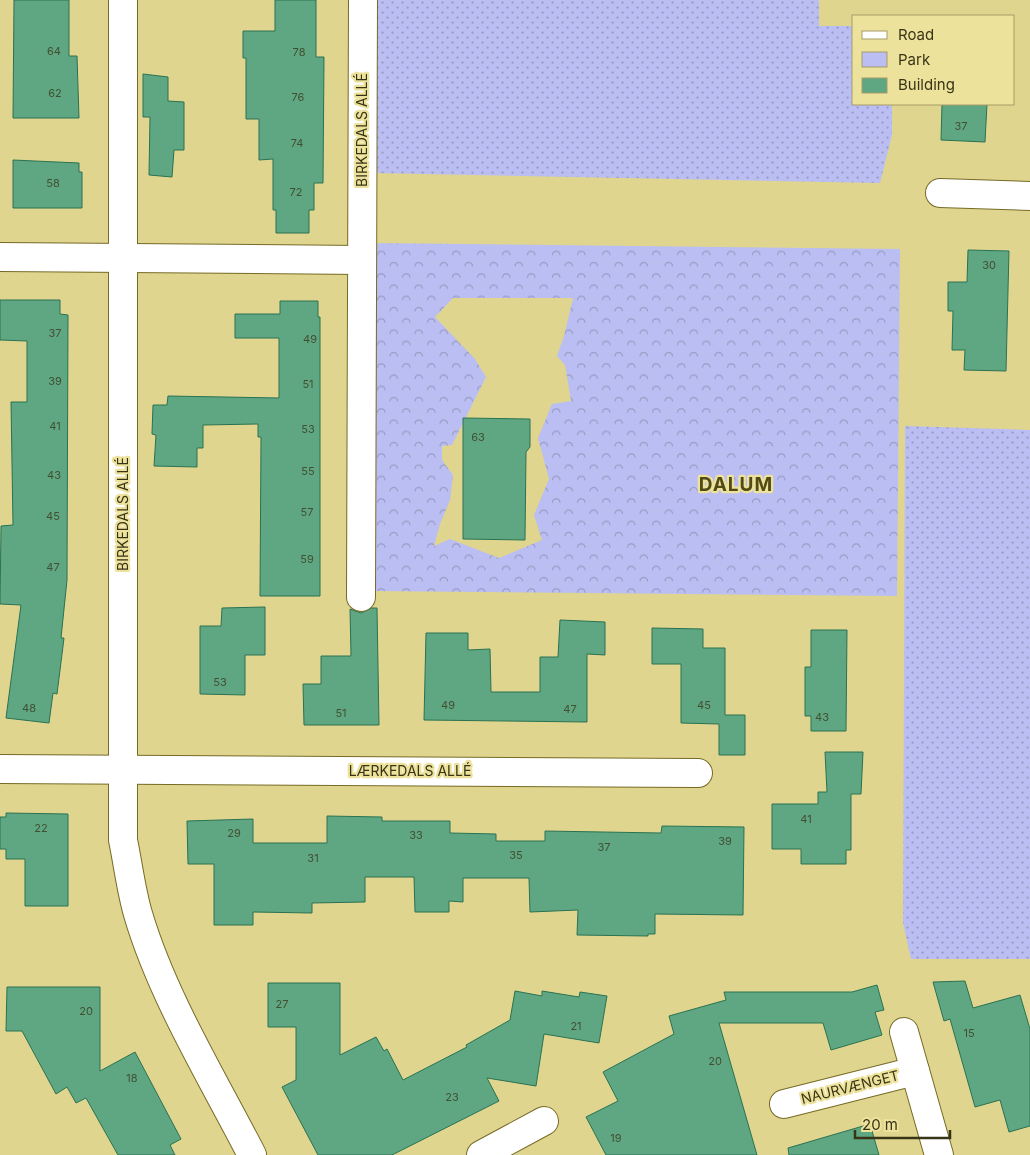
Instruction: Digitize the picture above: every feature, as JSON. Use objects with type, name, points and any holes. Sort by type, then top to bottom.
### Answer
[{"type":"street","name":"BIRKEDALS ALLÉ","points":[[122,770],[123,0]]},
{"type":"street","name":"BIRKEDALS ALLÉ","points":[[361,597],[362,0]]},
{"type":"street","points":[[940,193],[1030,196]]},
{"type":"street","points":[[0,257],[362,260]]},
{"type":"street","name":"LÆRKEDALS ALLÉ","points":[[0,769],[698,773]]},
{"type":"street","points":[[122,770],[123,840],[138,914],[179,1014],[252,1155]]},
{"type":"street","name":"NAURVÆNGET","points":[[904,1032],[939,1155]]},
{"type":"street","name":"NAURVÆNGET","points":[[784,1104],[915,1071]]},
{"type":"street","points":[[481,1155],[544,1121]]},
{"type":"green space","points":[[375,0],[819,0],[819,26],[852,26],[852,105],[892,105],[892,135],[880,183],[374,173]]},
{"type":"green space","points":[[373,243],[900,249],[897,596],[370,591]],"holes":[[[453,298],[573,298],[557,356],[565,365],[571,401],[552,404],[538,438],[549,479],[534,515],[542,540],[499,558],[450,539],[434,546],[440,524],[450,500],[453,475],[442,460],[442,446],[452,445],[486,377],[475,359],[435,317]]]},
{"type":"green space","points":[[905,426],[1030,430],[1030,959],[911,959],[903,923]]},
{"type":"building","points":[[14,0],[69,0],[69,56],[77,56],[79,118],[13,118]]},
{"type":"building","points":[[275,0],[316,0],[316,57],[324,57],[323,183],[314,183],[314,210],[309,210],[309,233],[276,233],[276,210],[273,210],[273,159],[259,160],[259,119],[246,119],[246,58],[243,58],[243,31],[275,31]]},
{"type":"building","points":[[143,74],[168,77],[168,101],[184,102],[184,150],[174,150],[172,177],[149,175],[150,117],[143,117]]},
{"type":"building","points":[[942,105],[987,105],[985,142],[941,140]]},
{"type":"building","points":[[13,160],[79,163],[79,172],[82,172],[82,208],[13,208]]},
{"type":"building","points":[[968,250],[1009,251],[1006,371],[964,370],[965,350],[952,350],[953,311],[948,311],[948,282],[967,282]]},
{"type":"building","points":[[0,300],[60,300],[60,314],[68,315],[67,580],[61,638],[64,638],[57,694],[53,693],[49,723],[6,718],[21,605],[0,604],[1,526],[13,525],[11,402],[27,402],[27,341],[0,340]]},
{"type":"building","points":[[280,301],[318,301],[318,317],[320,317],[320,596],[260,596],[261,437],[258,437],[258,424],[203,425],[203,448],[197,448],[197,467],[154,466],[156,435],[152,434],[153,405],[167,405],[168,396],[279,398],[279,338],[235,338],[235,314],[280,314]]},
{"type":"building","points":[[463,418],[530,419],[530,447],[526,452],[525,540],[463,539]]},
{"type":"building","points":[[265,607],[265,655],[245,655],[245,695],[200,694],[200,626],[221,626],[222,608]]},
{"type":"building","points":[[371,608],[377,608],[379,725],[304,725],[303,684],[321,684],[321,656],[351,656],[350,609],[361,613]]},
{"type":"building","points":[[560,620],[605,622],[605,655],[587,654],[587,722],[424,720],[426,633],[468,633],[468,650],[490,649],[491,692],[540,692],[540,657],[558,657]]},
{"type":"building","points":[[652,628],[703,629],[703,648],[725,648],[725,715],[745,715],[745,755],[719,755],[719,724],[681,723],[681,664],[652,664]]},
{"type":"building","points":[[811,630],[847,630],[846,731],[811,731],[811,716],[805,716],[805,667],[811,667]]},
{"type":"building","points":[[825,752],[863,752],[861,794],[851,794],[851,850],[846,850],[846,864],[801,864],[801,849],[772,849],[772,804],[818,804],[818,792],[827,792]]},
{"type":"building","points":[[6,813],[68,814],[68,906],[25,906],[25,859],[6,859],[6,849],[0,849],[0,817],[6,817]]},
{"type":"building","points":[[327,816],[382,817],[382,821],[450,821],[450,833],[496,834],[496,841],[545,841],[545,831],[661,833],[662,826],[744,827],[743,915],[655,914],[655,934],[648,934],[648,936],[577,935],[578,910],[530,912],[529,878],[463,878],[463,902],[449,901],[449,912],[415,912],[414,877],[365,877],[365,902],[312,903],[312,913],[253,912],[253,925],[214,925],[214,864],[188,864],[187,821],[253,819],[253,843],[327,843]]},
{"type":"building","points":[[965,981],[973,1008],[1020,995],[1030,1029],[1030,1126],[1009,1132],[1000,1100],[975,1107],[950,1019],[944,1021],[933,982]]},
{"type":"building","points":[[268,983],[340,983],[340,1055],[376,1037],[384,1051],[387,1049],[403,1080],[467,1047],[466,1045],[510,1020],[515,991],[542,996],[542,991],[579,997],[580,992],[607,996],[599,1043],[544,1034],[536,1086],[487,1078],[499,1101],[392,1155],[318,1155],[282,1087],[296,1080],[296,1027],[268,1027]]},
{"type":"building","points":[[877,985],[884,1010],[875,1012],[882,1035],[831,1050],[823,1023],[719,1023],[757,1155],[606,1155],[586,1117],[618,1101],[603,1072],[674,1034],[669,1016],[726,1000],[724,992],[852,992]]},
{"type":"building","points":[[7,987],[100,987],[100,1071],[135,1052],[181,1139],[170,1145],[175,1155],[118,1155],[86,1098],[76,1103],[67,1087],[56,1094],[22,1031],[6,1031]]},
{"type":"building","points":[[870,1124],[879,1155],[789,1155],[788,1148]]},
{"type":"district","name":"DALUM","points":[[736,484]]}]
